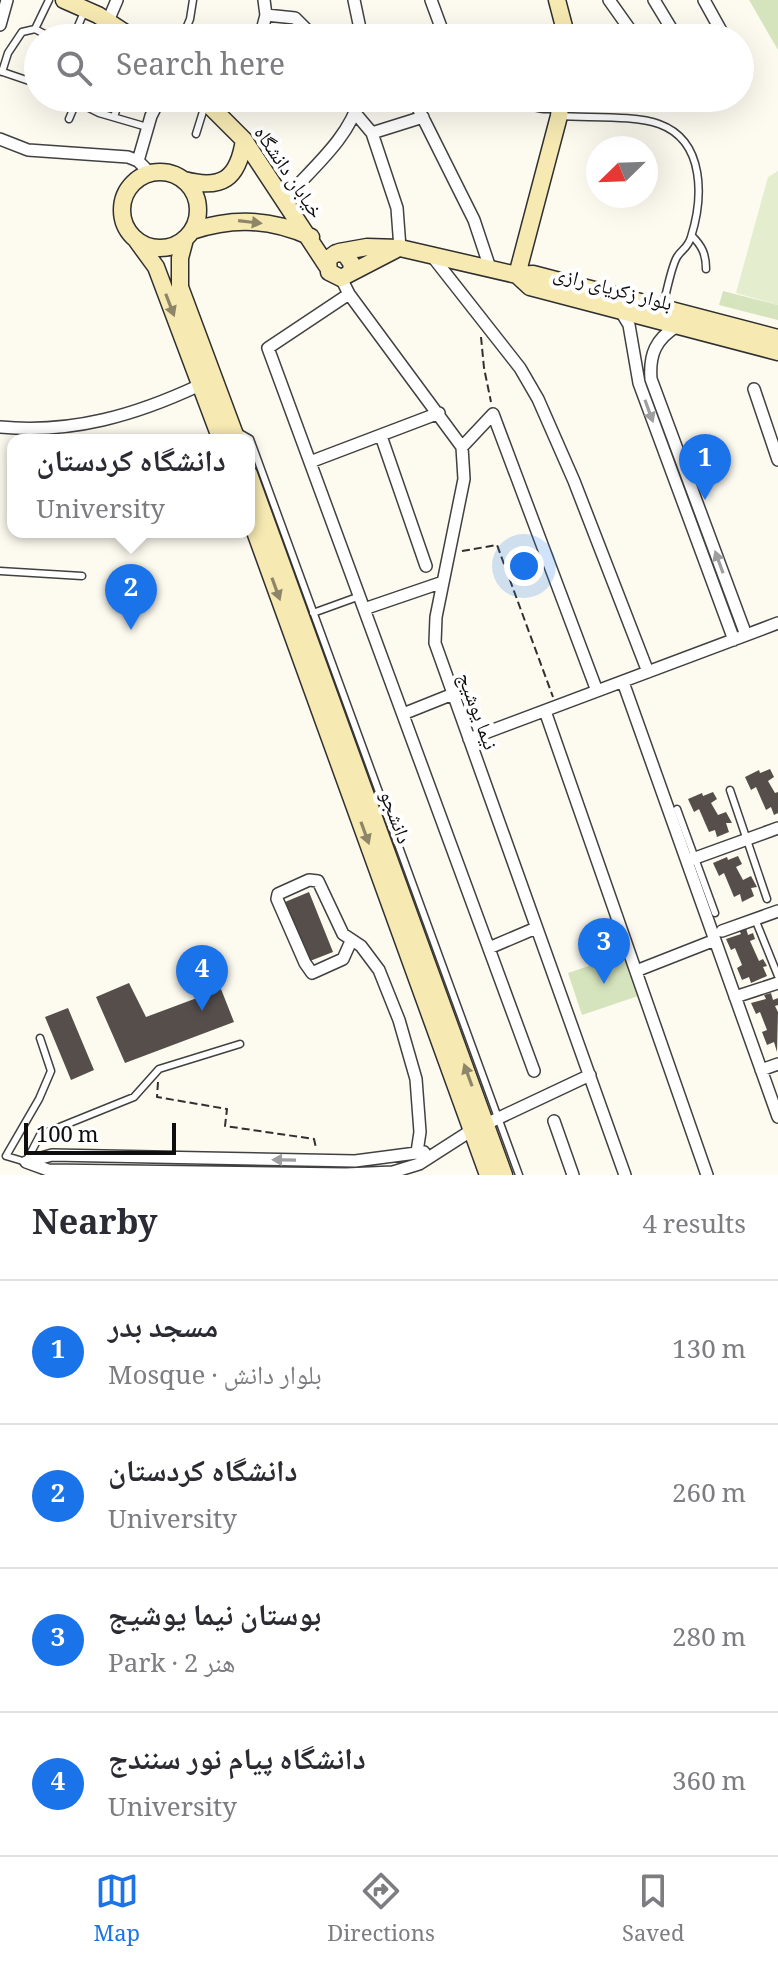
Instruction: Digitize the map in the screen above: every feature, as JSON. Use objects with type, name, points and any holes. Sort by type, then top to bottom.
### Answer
[{"type":"street","points":[[0,25],[7,0]]},
{"type":"street","points":[[64,0],[112,24]]},
{"type":"street","points":[[108,21],[117,0]]},
{"type":"street","points":[[264,0],[264,24]]},
{"type":"street","points":[[354,0],[359,24]]},
{"type":"street","points":[[431,0],[440,24]]},
{"type":"street","points":[[557,0],[563,24]]},
{"type":"street","points":[[609,0],[626,24]]},
{"type":"street","points":[[654,0],[669,24]]},
{"type":"street","points":[[704,0],[717,24]]},
{"type":"street","points":[[266,15],[295,18],[301,24]]},
{"type":"street","points":[[138,161],[155,112]]},
{"type":"street","name":"خیابان دانشگاه","points":[[216,112],[244,140],[308,236],[334,257],[350,258],[346,274]]},
{"type":"street","points":[[372,133],[418,112]]},
{"type":"street","points":[[420,112],[474,220],[490,268]]},
{"type":"street","points":[[334,257],[367,247],[400,248],[517,275],[558,112]]},
{"type":"street","points":[[284,200],[341,137],[356,114],[372,133],[397,208],[400,248]]},
{"type":"street","points":[[0,139],[28,150],[128,157],[138,161],[150,173]]},
{"type":"street","points":[[229,434],[200,385],[156,267],[126,226],[122,213],[129,188],[150,173],[174,174],[204,185],[221,181],[234,172],[241,159],[244,140]]},
{"type":"street","points":[[184,180],[197,198],[197,220],[180,258],[180,287],[229,434]]},
{"type":"street","points":[[133,236],[153,247],[176,245],[189,235],[224,222],[244,220],[308,236]]},
{"type":"street","points":[[400,248],[346,274],[349,294],[462,447],[493,414],[597,691]]},
{"type":"street","points":[[432,256],[520,368],[538,399],[574,481],[648,672]]},
{"type":"street","name":"بلوار زکریای رازی","points":[[517,275],[533,274],[778,338]]},
{"type":"street","name":"بلوار زکریای رازی","points":[[517,275],[530,287],[778,352]]},
{"type":"street","points":[[349,294],[268,348],[534,1071]]},
{"type":"street","points":[[620,310],[629,325],[639,383],[740,637]]},
{"type":"street","points":[[677,326],[664,334],[654,347],[649,363],[651,379],[740,637]]},
{"type":"street","points":[[639,383],[651,379]]},
{"type":"street","points":[[0,427],[51,430],[118,416],[164,402],[200,385]]},
{"type":"street","points":[[754,389],[778,460]]},
{"type":"street","points":[[310,462],[439,413]]},
{"type":"street","points":[[381,436],[426,566]]},
{"type":"street","name":"نیما یوشیج","points":[[462,447],[464,479],[436,617],[435,643],[625,1175]]},
{"type":"street","name":"دانشجو","points":[[255,491],[504,1175]]},
{"type":"street","name":"دانشجو","points":[[255,530],[485,1124],[488,1175]]},
{"type":"street","points":[[364,609],[443,582]]},
{"type":"street","points":[[469,739],[778,623]]},
{"type":"street","points":[[623,682],[718,935],[735,997],[778,1117]]},
{"type":"street","points":[[403,714],[453,694]]},
{"type":"street","points":[[551,709],[636,971],[707,1175]]},
{"type":"street","points":[[690,860],[778,828]]},
{"type":"street","points":[[351,941],[343,959],[312,973],[291,932],[277,899],[278,894],[309,880],[318,881],[343,934],[361,946],[379,970],[413,1062],[419,1097],[417,1152]]},
{"type":"street","points":[[636,971],[778,911]]},
{"type":"street","points":[[489,948],[536,928]]},
{"type":"street","points":[[735,997],[778,983]]},
{"type":"street","points":[[761,1070],[778,1064]]},
{"type":"street","points":[[26,1162],[48,1170],[393,1172],[419,1164],[485,1124],[590,1075]]},
{"type":"street","points":[[554,1121],[573,1175]]},
{"type":"street","points":[[26,1162],[52,1155],[355,1161],[417,1152],[434,1153]]},
{"type":"lane","points":[[37,24],[49,0]]},
{"type":"lane","points":[[188,24],[193,0]]},
{"type":"lane","points":[[79,24],[85,10]]},
{"type":"lane","points":[[24,32],[8,53],[1,72],[24,79]]},
{"type":"lane","points":[[69,119],[72,112]]},
{"type":"lane","points":[[103,112],[149,128]]},
{"type":"lane","points":[[114,117],[116,112]]},
{"type":"lane","points":[[196,134],[201,112]]},
{"type":"lane","points":[[589,112],[660,124],[678,136],[694,155],[699,186],[692,236],[687,249],[677,257],[662,308]]},
{"type":"lane","points":[[692,236],[701,245],[706,257],[706,269]]},
{"type":"lane","points":[[255,453],[313,613],[485,1124],[519,1175]]},
{"type":"lane","points":[[0,571],[82,576]]},
{"type":"lane","points":[[313,613],[360,596]]},
{"type":"lane","points":[[730,790],[767,899]]},
{"type":"lane","points":[[677,809],[690,860],[715,913]]},
{"type":"lane","points":[[755,919],[778,976]]},
{"type":"lane","points":[[40,1038],[51,1071],[39,1099],[6,1156],[26,1162],[40,1135],[134,1097],[159,1069],[240,1044]]},
{"type":"path","points":[[480,320],[484,368],[493,414]]},
{"type":"path","points":[[449,553],[497,545],[551,709]]},
{"type":"path","points":[[159,1069],[157,1097],[227,1109],[225,1126],[314,1139],[320,1161]]},
{"type":"green space","points":[[749,0],[778,0],[778,50]]},
{"type":"green space","points":[[778,171],[778,305],[736,293],[768,177]]},
{"type":"green space","points":[[723,291],[778,305],[778,320],[719,305]]},
{"type":"green space","points":[[627,953],[641,995],[582,1015],[568,973]]},
{"type":"building","points":[[770,769],[774,777],[768,781],[775,793],[778,792],[778,813],[774,815],[771,807],[766,810],[756,787],[751,790],[745,777],[759,770],[760,773]]},
{"type":"building","points":[[713,792],[717,799],[711,803],[718,815],[726,812],[732,823],[726,823],[729,832],[717,837],[715,830],[709,832],[699,809],[694,812],[688,799]]},
{"type":"building","points":[[738,856],[742,864],[736,867],[743,880],[751,876],[757,887],[751,888],[754,896],[742,902],[740,894],[734,897],[724,873],[719,876],[713,863]]},
{"type":"building","points":[[309,892],[333,952],[310,961],[285,902]]},
{"type":"building","points":[[746,928],[748,935],[753,933],[755,939],[750,941],[759,961],[763,959],[767,966],[763,967],[767,976],[751,983],[749,977],[742,980],[737,968],[742,965],[735,948],[731,950],[726,939],[741,934],[739,930]]},
{"type":"building","points":[[129,983],[146,1017],[221,989],[234,1022],[125,1063],[96,997]]},
{"type":"building","points":[[771,993],[773,1000],[778,998],[778,1005],[775,1006],[778,1012],[777,1052],[774,1042],[767,1045],[762,1032],[767,1030],[760,1012],[756,1014],[751,1003],[766,999],[764,995]]},
{"type":"building","points":[[68,1008],[94,1070],[71,1080],[45,1017]]},
{"type":"place","name":"مسجد بدر","points":[[705,500]]},
{"type":"place","name":"دانشگاه کردستان","points":[[131,630]]},
{"type":"place","name":"بوستان نیما یوشیج","points":[[604,984]]},
{"type":"place","name":"دانشگاه پیام نور سنندج","points":[[202,1011]]}]
